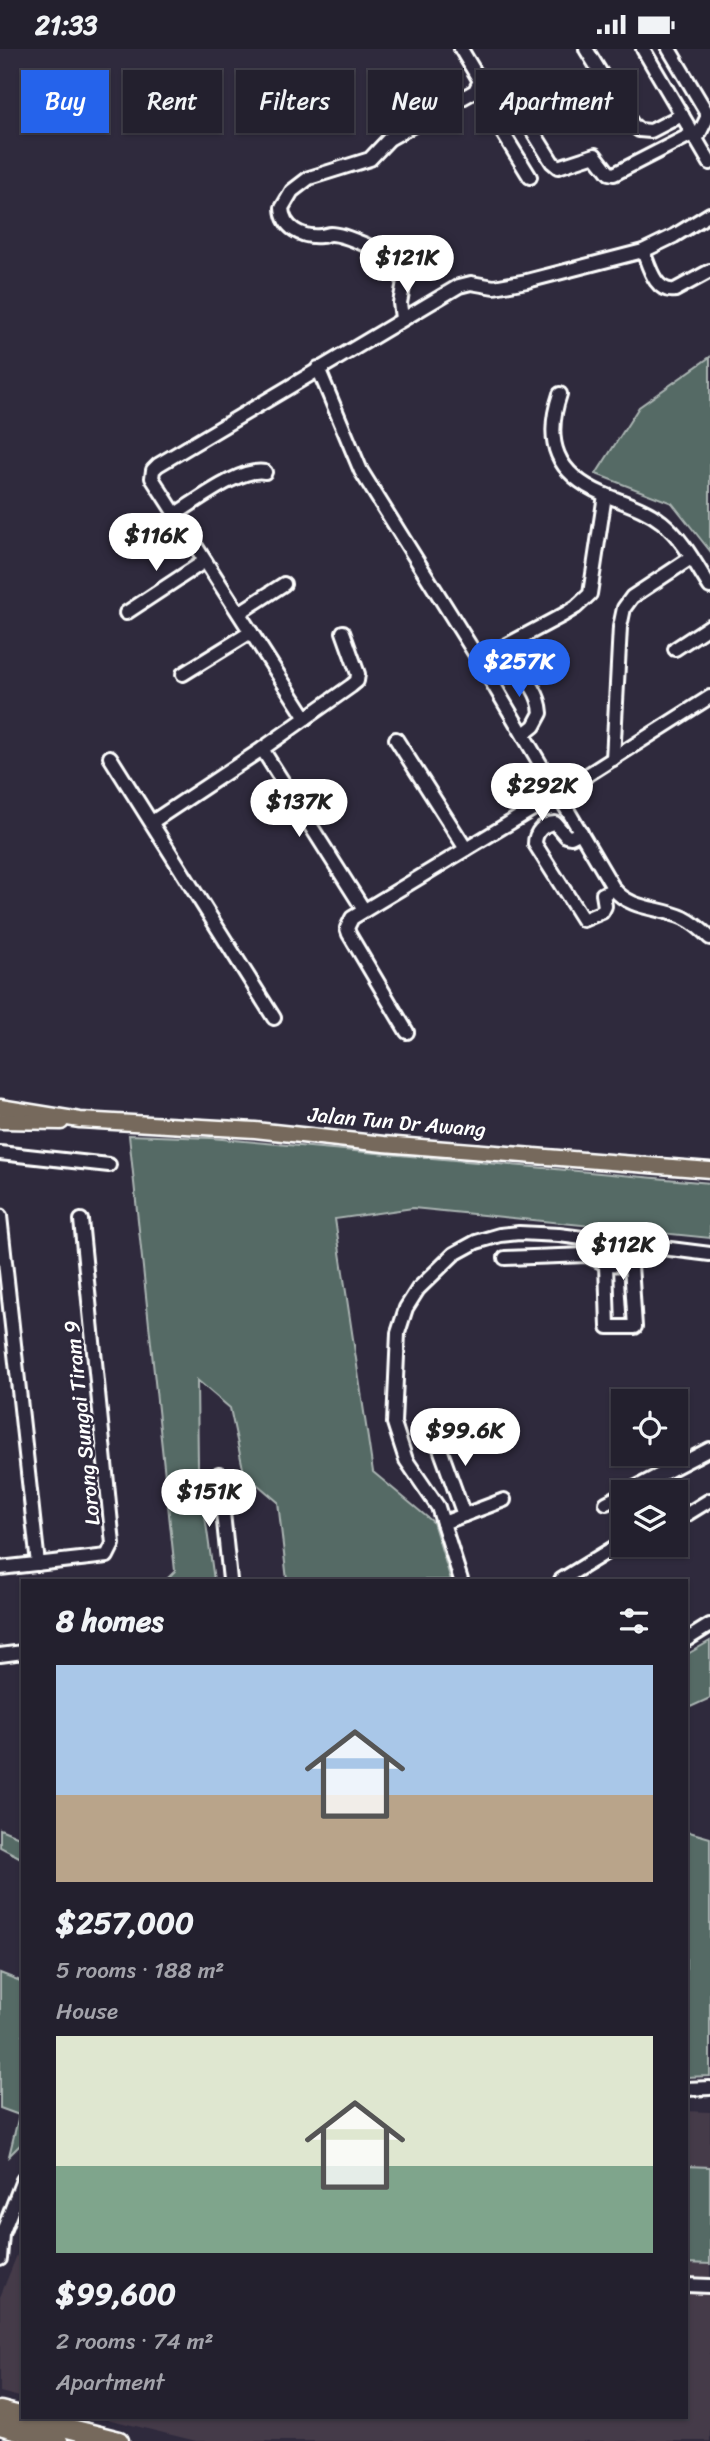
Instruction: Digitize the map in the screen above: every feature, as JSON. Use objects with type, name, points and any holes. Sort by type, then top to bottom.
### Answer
[{"type":"highway","points":[[0,2411],[21,2416]]},
{"type":"highway","points":[[32,2419],[119,2441]]},
{"type":"highway","points":[[0,2425],[58,2441]]},
{"type":"main road","name":"Jalan Tun Dr Awang","points":[[0,1107],[80,1120],[256,1130],[384,1144],[710,1170]]},
{"type":"main road","name":"Jalan Tun Dr Awang","points":[[0,1121],[46,1123],[80,1120]]},
{"type":"street","points":[[402,318],[400,303],[405,276],[397,263],[388,256],[342,236],[309,236],[300,233],[285,221],[282,208],[292,191],[309,178],[370,159],[389,139],[475,91],[480,81],[461,49]]},
{"type":"street","points":[[586,49],[632,124],[639,130],[651,131],[682,115]]},
{"type":"street","points":[[643,49],[710,163]]},
{"type":"street","points":[[530,177],[487,107],[489,102],[503,95],[511,96],[552,162],[558,167],[594,155],[609,173],[614,174],[694,137],[707,118],[707,113],[669,49]]},
{"type":"street","points":[[306,719],[174,515],[152,478],[153,470],[318,368],[459,286],[471,283],[495,287],[527,281],[643,251],[710,214]]},
{"type":"street","points":[[643,251],[654,277],[662,288],[669,291],[710,271]]},
{"type":"street","points":[[318,368],[361,471],[491,679],[614,889],[626,901],[683,918],[701,928],[710,938]]},
{"type":"street","points":[[560,394],[552,423],[553,443],[563,464],[576,480],[605,495],[630,503],[662,522],[679,538],[710,587]]},
{"type":"street","points":[[174,515],[240,475],[265,472]]},
{"type":"street","points":[[479,660],[563,615],[590,594],[605,495]]},
{"type":"street","points":[[613,759],[620,627],[624,607],[632,597],[691,558]]},
{"type":"street","points":[[126,613],[205,561]]},
{"type":"street","points":[[239,613],[284,584]]},
{"type":"street","points":[[675,649],[710,626]]},
{"type":"street","points":[[183,674],[251,632]]},
{"type":"street","points":[[152,822],[306,719],[356,681],[358,674],[343,632]]},
{"type":"street","points":[[491,679],[510,674],[519,675],[527,681],[537,697],[541,713],[534,726],[524,734]]},
{"type":"street","points":[[407,1032],[349,934],[348,923],[364,910],[559,793],[710,697]]},
{"type":"street","points":[[396,739],[466,849]]},
{"type":"street","points":[[262,749],[364,910]]},
{"type":"street","points":[[110,757],[274,1018]]},
{"type":"street","points":[[581,832],[571,837],[566,836],[555,823],[549,823],[537,833],[535,844],[583,920],[602,912],[605,906],[603,894],[614,889]]},
{"type":"street","points":[[0,1153],[109,1165]]},
{"type":"street","points":[[0,1216],[38,1564]]},
{"type":"street","name":"Lorong Sungai Tiram 9","points":[[0,1568],[107,1556],[113,1544],[80,1220]]},
{"type":"street","points":[[461,1579],[434,1499],[406,1460],[394,1423],[398,1333],[406,1308],[418,1289],[454,1254],[475,1242],[500,1235],[519,1233],[602,1240],[710,1254]]},
{"type":"street","points":[[602,1240],[606,1264],[608,1327],[635,1327],[631,1265],[633,1245]]},
{"type":"street","points":[[505,1258],[587,1255],[606,1264],[631,1265]]},
{"type":"street","points":[[434,1432],[464,1515]]},
{"type":"street","points":[[649,1480],[710,1449]]},
{"type":"street","points":[[219,1474],[230,1579]]},
{"type":"street","points":[[443,1523],[504,1500]]},
{"type":"street","points":[[606,1503],[611,1500]]},
{"type":"street","points":[[688,1514],[710,1500]]},
{"type":"street","points":[[565,1579],[611,1550]]},
{"type":"street","points":[[688,1639],[710,1625]]},
{"type":"street","points":[[0,1655],[21,1652]]},
{"type":"street","points":[[688,2089],[710,2088]]},
{"type":"street","points":[[0,2259],[4,2215],[21,2184]]},
{"type":"street","points":[[688,2285],[710,2286]]},
{"type":"shaded area","points":[[688,2111],[710,2112],[710,2441],[196,2441],[107,2419],[688,2419]]},
{"type":"shaded area","points":[[21,2245],[21,2397],[0,2392],[0,2297]]},
{"type":"green space","points":[[710,357],[710,551],[672,503],[596,474],[639,407]]},
{"type":"green space","points":[[129,1135],[211,1138],[710,1183],[710,1238],[413,1208],[335,1219],[373,1472],[433,1522],[451,1579],[287,1579],[278,1502],[244,1473],[230,1408],[197,1380],[198,1466],[214,1579],[167,1579],[175,1571]]},
{"type":"green space","points":[[710,1641],[710,1698],[688,1708],[688,1654]]},
{"type":"green space","points":[[0,1829],[21,1836],[21,1858],[0,1847]]},
{"type":"green space","points":[[688,1832],[710,1838],[710,2076],[688,2077]]},
{"type":"green space","points":[[0,1973],[21,1981],[21,2144],[9,2156],[19,2115],[0,2108]]},
{"type":"green space","points":[[688,2166],[710,2167],[710,2264],[688,2263]]}]
